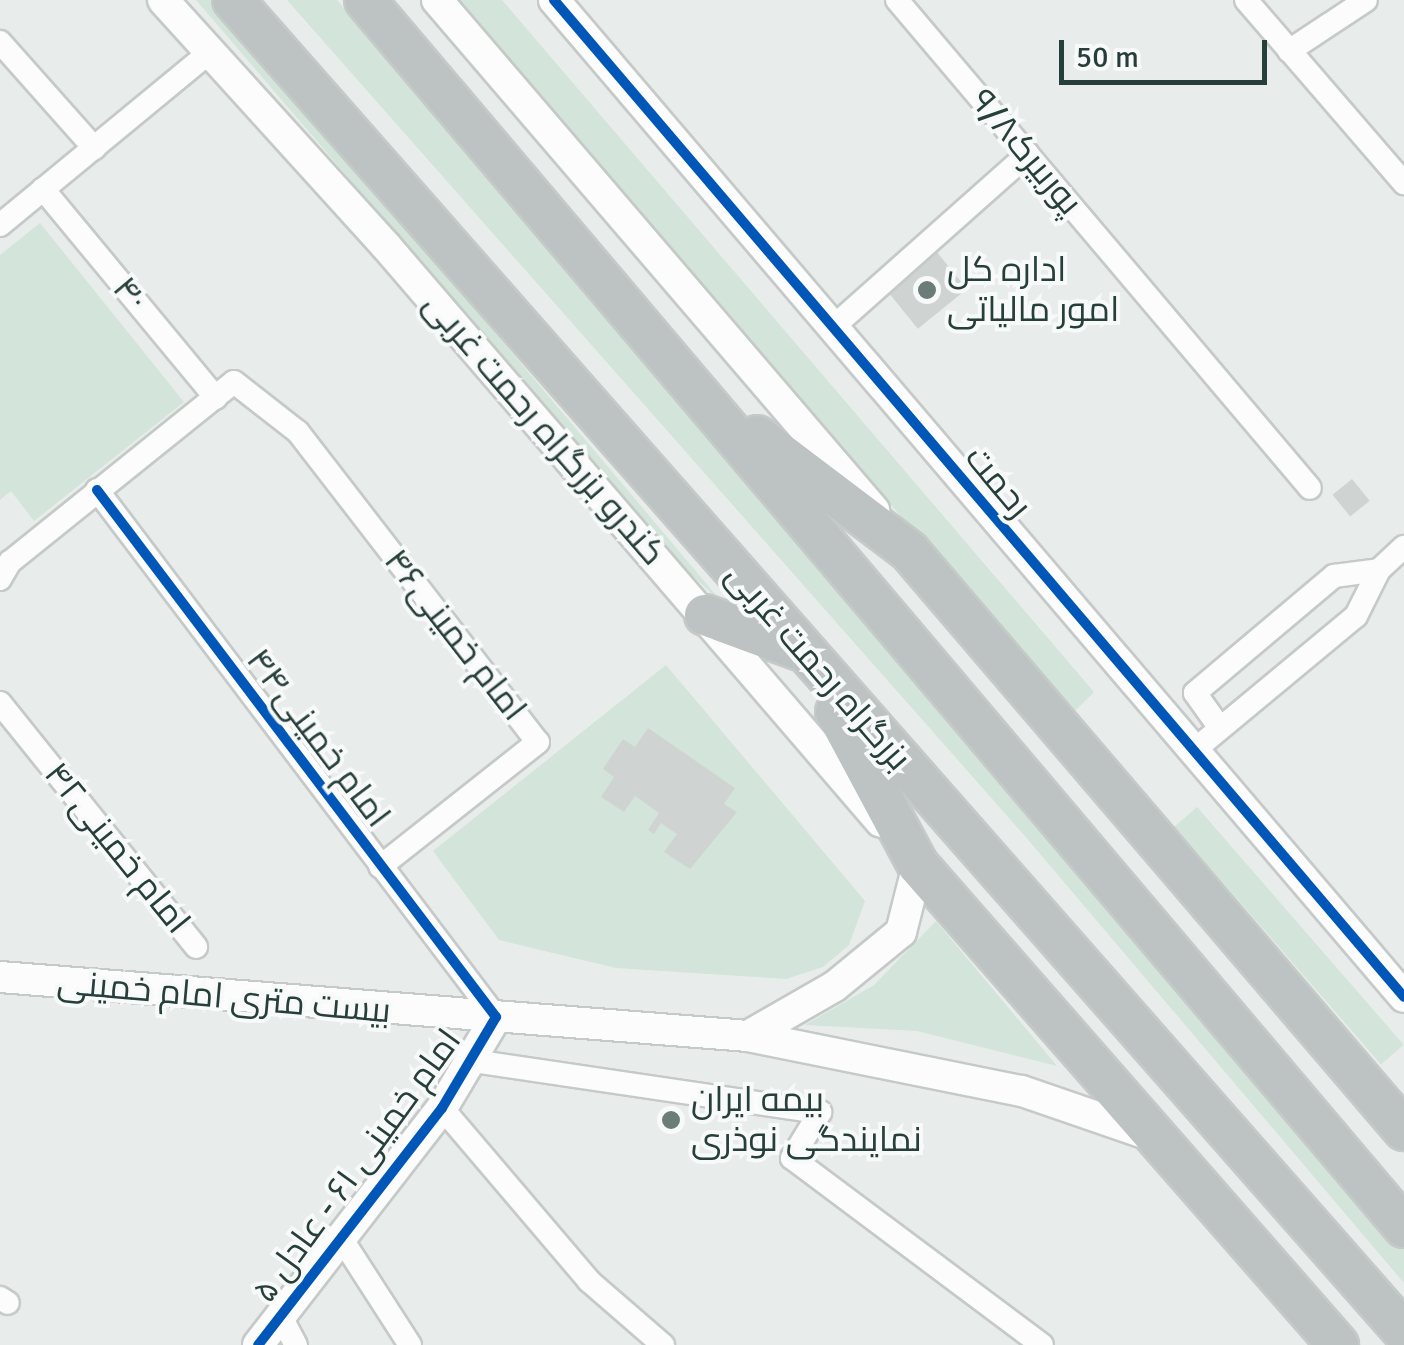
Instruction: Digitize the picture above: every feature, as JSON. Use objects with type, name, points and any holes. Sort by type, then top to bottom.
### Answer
[{"type":"highway","name":"بزرگراه رحمت غربی","points":[[233,0],[1404,1332]]},
{"type":"highway","points":[[365,0],[1404,1227]]},
{"type":"highway","points":[[698,392],[909,551],[1404,1130]]},
{"type":"highway","points":[[705,616],[804,652],[918,865],[1150,1135],[1338,1345]]},
{"type":"main road","name":"کندرو بزرگراه رحمت غربی","points":[[164,0],[386,246],[918,865]]},
{"type":"main road","points":[[437,0],[909,551]]},
{"type":"main road","name":"رحمت","points":[[554,0],[1404,997]]},
{"type":"main road","points":[[748,1036],[835,986],[901,932],[912,908],[918,865]]},
{"type":"main road","name":"بیست متری امام خمینی","points":[[0,977],[748,1036],[1022,1091],[1150,1135]]},
{"type":"main road","name":"امام خمینی ۶۱ - عادل ۵","points":[[258,1345],[343,1241],[442,1108],[496,1017]]},
{"type":"street","name":"پوربیرک۹/۸","points":[[897,0],[1310,488]]},
{"type":"street","points":[[1246,0],[1404,183]]},
{"type":"street","points":[[1289,52],[1366,0]]},
{"type":"street","points":[[0,42],[94,148]]},
{"type":"street","points":[[0,225],[208,53]]},
{"type":"street","points":[[832,328],[1028,154]]},
{"type":"street","name":"۴۰","points":[[43,189],[216,398]]},
{"type":"street","name":"امام خمینی۴۶","points":[[216,398],[234,382],[298,432],[538,742],[380,867]]},
{"type":"street","points":[[0,579],[10,562],[216,398]]},
{"type":"street","name":"۴۴امام خمینی","points":[[96,490],[496,1017]]},
{"type":"street","points":[[1192,752],[1356,616],[1379,570],[1404,547]]},
{"type":"street","points":[[1220,728],[1194,693],[1334,576],[1379,570]]},
{"type":"street","name":"امام خمینی۴۲","points":[[0,703],[196,947]]},
{"type":"street","points":[[473,1061],[820,1112],[792,1158],[1042,1345]]},
{"type":"street","points":[[442,1108],[588,1281],[663,1345]]},
{"type":"street","points":[[343,1241],[410,1345]]},
{"type":"street","points":[[281,1318],[296,1345]]},
{"type":"green space","points":[[196,0],[215,0],[726,607],[678,562]]},
{"type":"green space","points":[[287,0],[337,0],[1404,1248],[1404,1283],[1024,835]]},
{"type":"green space","points":[[454,0],[502,0],[1094,692],[1072,714]]},
{"type":"green space","points":[[40,223],[184,402],[34,521],[11,491],[0,500],[0,255]]},
{"type":"green space","points":[[666,665],[865,901],[849,945],[823,967],[786,979],[616,968],[499,940],[433,851]]},
{"type":"green space","points":[[1197,807],[1404,1045],[1381,1064],[1174,827]]},
{"type":"green space","points":[[936,921],[1057,1066],[917,1031],[805,1025],[874,985]]},
{"type":"building","name":"اداره کل امور مالیاتی","points":[[936,251],[967,289],[918,329],[887,291]]},
{"type":"building","points":[[1352,479],[1370,501],[1350,516],[1333,495]]},
{"type":"building","points":[[648,728],[735,788],[724,804],[737,812],[690,869],[664,852],[677,834],[661,823],[654,834],[648,830],[659,813],[635,796],[624,812],[601,797],[614,777],[603,769],[623,739],[635,747]]},
{"type":"cycle path","points":[[554,0],[1404,997]]},
{"type":"cycle path","points":[[97,490],[496,1017],[442,1108],[258,1345]]},
{"type":"place","name":"اداره کل امور مالیاتی","points":[[927,290]]},
{"type":"place","name":"بیمه ایران نمایندگی نوذری","points":[[671,1120]]}]
